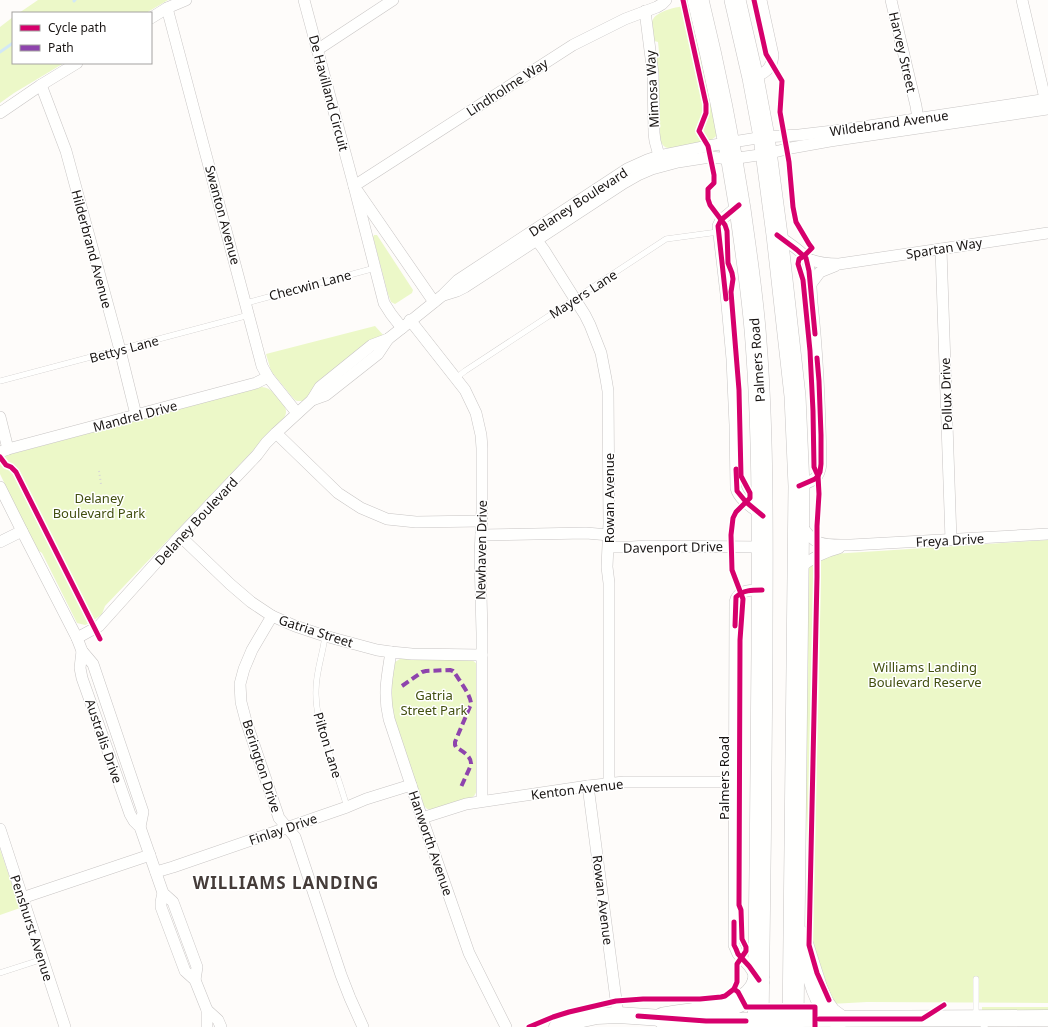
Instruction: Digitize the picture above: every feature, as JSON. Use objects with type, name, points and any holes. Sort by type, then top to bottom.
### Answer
[{"type":"highway","name":"Palmers Road","points":[[698,0],[714,67],[730,151],[750,277],[762,429],[763,516],[758,1024]]},
{"type":"highway","points":[[734,0],[753,78],[765,146],[777,235],[795,396],[799,486],[793,1023],[758,1024]]},
{"type":"highway","points":[[794,918],[823,1003],[838,1019]]},
{"type":"highway","points":[[663,1018],[727,1006],[742,1000],[749,995],[759,980]]},
{"type":"street","points":[[152,17],[167,8],[186,0]]},
{"type":"street","name":"De Havilland Circuit","points":[[304,0],[384,303],[391,314],[406,324]]},
{"type":"street","points":[[317,50],[393,0]]},
{"type":"street","name":"Lindholme Way","points":[[354,186],[573,45],[625,19],[657,7],[666,0]]},
{"type":"street","points":[[753,78],[763,74],[772,64],[773,55],[761,0]]},
{"type":"street","name":"Harvey Street","points":[[891,0],[919,123]]},
{"type":"street","points":[[1022,0],[1047,104]]},
{"type":"street","name":"Swanton Avenue","points":[[167,8],[262,366],[268,377],[297,413]]},
{"type":"street","name":"Mimosa Way","points":[[645,11],[653,74],[654,133],[660,161]]},
{"type":"street","points":[[0,113],[75,64]]},
{"type":"street","name":"Hilderbrand Avenue","points":[[41,85],[66,151],[136,415]]},
{"type":"street","name":"Wildebrand Avenue","points":[[730,151],[1047,104]]},
{"type":"street","name":"Wildebrand Avenue","points":[[730,151],[765,146],[791,148],[830,136]]},
{"type":"street","name":"Delaney Boulevard","points":[[78,638],[98,626],[180,536],[257,455],[276,432],[312,400],[326,395],[378,354],[388,339],[443,295],[458,280],[534,236],[627,169],[647,160],[678,162],[710,157],[730,151]]},
{"type":"street","name":"Delaney Boulevard","points":[[660,161],[730,151]]},
{"type":"street","name":"De Havilland Circuit","points":[[354,186],[434,302]]},
{"type":"street","points":[[718,232],[718,226],[721,220],[739,205]]},
{"type":"street","points":[[365,230],[379,222]]},
{"type":"street","name":"Palmers Road","points":[[718,232],[732,359],[736,488],[739,495],[763,516]]},
{"type":"street","name":"Spartan Way","points":[[806,258],[826,264],[839,264],[1048,233]]},
{"type":"street","points":[[777,235],[806,258],[811,284],[819,381],[822,464],[820,472],[815,479],[799,486]]},
{"type":"street","name":"Rowan Avenue","points":[[534,236],[576,298],[585,315],[596,339],[608,391],[609,535],[607,567],[609,784]]},
{"type":"street","name":"Pollux Drive","points":[[941,249],[951,540]]},
{"type":"street","name":"Spartan Way","points":[[811,284],[820,272],[839,264]]},
{"type":"street","name":"Newhaven Drive","points":[[406,324],[456,378],[465,390],[471,400],[479,425],[482,448],[482,521],[480,556],[482,801]]},
{"type":"street","name":"Mandrel Drive","points":[[4,450],[256,383],[268,377]]},
{"type":"street","points":[[0,417],[4,450]]},
{"type":"street","points":[[276,432],[338,493],[361,508],[387,519],[416,522],[482,521]]},
{"type":"street","name":"Australis Drive","points":[[0,487],[78,638],[82,651],[92,664],[142,812],[140,827],[163,893],[173,902],[197,967],[196,980],[207,1010],[207,1027]]},
{"type":"street","name":"Freya Drive","points":[[798,520],[806,535],[818,543],[829,545],[1048,534]]},
{"type":"street","points":[[0,542],[22,531]]},
{"type":"street","name":"Davenport Drive","points":[[481,535],[586,533],[609,535]]},
{"type":"street","name":"Gatria Street","points":[[180,536],[251,602],[272,616],[295,626],[377,650],[412,654],[482,655]]},
{"type":"street","name":"Freya Drive","points":[[798,569],[807,562],[827,551],[851,545]]},
{"type":"street","name":"Davenport Drive","points":[[608,547],[762,547]]},
{"type":"street","name":"Palmers Road","points":[[759,980],[738,954],[734,945],[736,782],[735,602],[736,597],[740,593],[745,591],[762,590]]},
{"type":"street","name":"Berington Drive","points":[[272,616],[247,661],[242,676],[240,692],[241,702],[279,818],[296,837],[341,975],[364,1027]]},
{"type":"street","name":"Hanworth Avenue","points":[[391,652],[385,692],[389,719],[470,953],[506,1027]]},
{"type":"street","name":"Kenton Avenue","points":[[422,818],[482,801],[588,786],[624,782],[736,782]]},
{"type":"street","name":"Finlay Drive","points":[[156,872],[347,807],[366,799],[411,785]]},
{"type":"street","name":"Rowan Avenue","points":[[588,786],[618,1015]]},
{"type":"street","name":"Penshurst Avenue","points":[[0,832],[65,1027]]},
{"type":"street","points":[[22,898],[150,855]]},
{"type":"street","name":"Australis Drive","points":[[207,1010],[218,1020],[221,1027]]},
{"type":"street","points":[[557,1027],[573,1021],[597,1016],[618,1015],[758,1024]]},
{"type":"street","points":[[793,1023],[838,1019],[982,1023],[1048,1018]]},
{"type":"lane","name":"Mayers Lane","points":[[456,378],[465,370],[666,239],[718,232]]},
{"type":"lane","name":"Checwin Lane","points":[[246,303],[375,268]]},
{"type":"lane","name":"Bettys Lane","points":[[0,381],[249,315]]},
{"type":"lane","name":"Pilton Lane","points":[[325,636],[324,648],[316,680],[316,707],[347,807]]},
{"type":"lane","points":[[0,973],[43,959]]},
{"type":"lane","points":[[976,979],[976,1012],[982,1023]]},
{"type":"path","points":[[99,471],[101,484]]},
{"type":"green space","points":[[38,0],[168,0],[148,12],[20,12]]},
{"type":"green space","points":[[692,4],[718,133],[709,141],[687,147],[668,148],[664,146],[660,139],[659,81],[656,53],[659,52],[658,42],[654,41],[652,22],[658,14],[663,11]]},
{"type":"green space","points":[[12,18],[12,64],[62,64],[0,103],[0,27]]},
{"type":"green space","points":[[374,235],[377,235],[413,290],[412,293],[395,304],[391,302],[388,294],[373,237]]},
{"type":"green space","points":[[375,326],[384,336],[370,340],[317,382],[314,391],[303,401],[295,400],[271,371],[266,354]]},
{"type":"green space","name":"Delaney Boulevard Park","points":[[265,387],[272,391],[285,407],[286,413],[283,419],[105,606],[102,614],[85,625],[77,623],[42,553],[36,549],[0,474],[0,457]]},
{"type":"green space","name":"Williams Landing Boulevard Reserve","points":[[1048,540],[1048,1003],[867,1002],[830,1004],[810,961],[800,570],[832,554]]},
{"type":"green space","name":"Gatria Street Park","points":[[447,658],[472,660],[477,664],[477,791],[471,798],[432,810],[427,809],[423,805],[390,706],[392,669],[395,662],[400,659]]},
{"type":"green space","points":[[0,849],[20,908],[0,915]]},
{"type":"green space","points":[[982,1007],[1048,1007],[1048,1012],[982,1012]]},
{"type":"waterway","points":[[0,52],[12,44]]},
{"type":"marked path","points":[[402,686],[422,672],[450,670],[454,672],[469,696],[471,704],[455,742],[456,747],[469,757],[471,762],[461,787]]},
{"type":"cycle path","points":[[529,1027],[569,1012],[616,1001],[643,999],[700,999],[725,996],[734,989],[737,982],[737,964],[746,951],[746,947],[742,939],[741,910],[739,905],[740,640],[743,599],[732,570],[731,535],[733,518],[736,512],[750,498],[750,493],[741,476],[739,390],[731,292],[733,279],[728,263],[727,231],[725,225],[710,205],[708,199],[708,189],[714,183],[714,175],[708,146],[699,131],[706,113],[706,104],[683,0]]},
{"type":"cycle path","points":[[754,0],[766,54],[782,81],[780,112],[789,162],[793,207],[796,222],[812,248],[799,259],[798,264],[803,280],[810,351],[814,467],[818,476],[819,494],[817,526],[809,945],[817,973],[829,1000]]},
{"type":"cycle path","points":[[726,299],[718,226],[721,220],[739,205]]},
{"type":"cycle path","points":[[777,235],[806,258],[809,271],[815,334]]},
{"type":"cycle path","points":[[799,486],[815,479],[820,472],[821,435],[817,358]]},
{"type":"cycle path","points":[[0,457],[6,465],[11,467],[16,472],[100,639]]},
{"type":"cycle path","points":[[736,469],[737,491],[746,502],[763,516]]},
{"type":"cycle path","points":[[735,626],[736,597],[751,590],[762,590]]},
{"type":"cycle path","points":[[734,922],[734,945],[738,954],[759,980]]},
{"type":"cycle path","points":[[734,989],[738,992],[746,1007],[815,1007],[815,1027]]},
{"type":"cycle path","points":[[819,1019],[922,1019],[944,1005]]},
{"type":"cycle path","points":[[638,1016],[706,1021],[746,1021]]},
{"type":"district","name":"WILLIAMS LANDING","points":[[286,882]]}]
